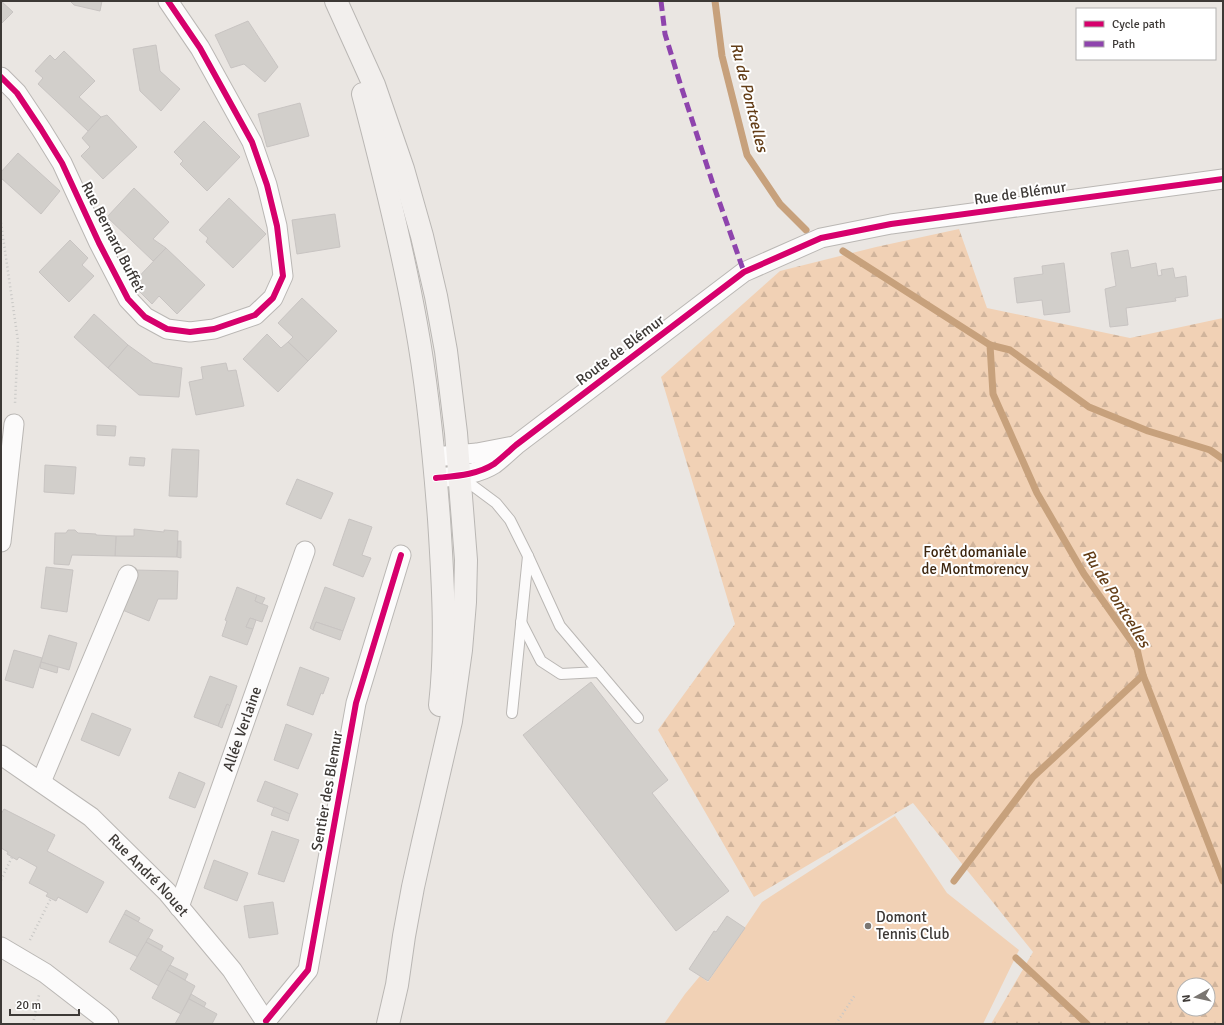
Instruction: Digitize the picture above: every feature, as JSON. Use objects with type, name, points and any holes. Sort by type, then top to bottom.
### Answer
[{"type":"main road","points":[[335,1],[374,85],[403,169],[422,236],[436,296],[446,351],[456,433],[466,560],[465,602],[461,650],[451,721],[423,842],[404,936],[397,985],[388,1024]]},
{"type":"main road","points":[[335,1],[362,92],[384,174],[401,247],[428,401],[434,457],[441,542],[444,626],[443,664],[442,687],[423,842]]},
{"type":"main road","points":[[395,1024],[397,985]]},
{"type":"street","name":"Rue Bernard Buffet","points":[[1,77],[17,93],[62,163],[99,243],[128,299],[145,317],[167,329],[190,332],[214,329],[256,315],[273,298],[283,276],[277,226],[267,185],[252,142],[200,48],[168,1]]},
{"type":"street","name":"Rue de Blémur","points":[[821,238],[891,224],[1223,179]]},
{"type":"street","name":"Route de Blémur","points":[[436,478],[459,476],[478,471],[493,464],[744,272],[821,238]]},
{"type":"street","points":[[1,542],[14,424]]},
{"type":"street","name":"Route de Blémur","points":[[434,457],[477,452],[516,445]]},
{"type":"street","name":"Allée Verlaine","points":[[179,907],[305,551]]},
{"type":"street","name":"Sentier des Blemur","points":[[267,1023],[308,970],[356,702],[401,555]]},
{"type":"street","points":[[40,782],[128,575]]},
{"type":"street","name":"Rue André Nouet","points":[[1,755],[91,817],[167,892],[232,970],[267,1023]]},
{"type":"street","points":[[1,947],[44,973],[109,1024]]},
{"type":"lane","points":[[459,476],[496,502],[510,520],[560,626],[638,718]]},
{"type":"lane","points":[[512,712],[528,556]]},
{"type":"lane","points":[[521,622],[541,661],[561,674],[599,672]]},
{"type":"path","points":[[1,223],[18,341],[14,424]]},
{"type":"path","points":[[1,880],[12,857]]},
{"type":"path","points":[[21,959],[51,898]]},
{"type":"path","points":[[33,1024],[44,973]]},
{"type":"path","points":[[836,1024],[855,995]]},
{"type":"green space","name":"Forêt domaniale de Montmorency","points":[[959,229],[987,308],[1130,338],[1223,318],[1223,1024],[991,1024],[1033,952],[913,803],[754,897],[658,730],[735,624],[661,377],[780,271],[876,247]]},
{"type":"green space","name":"Domont Tennis Club","points":[[895,816],[947,893],[1019,950],[983,1024],[664,1024],[700,976],[708,982],[762,902]]},
{"type":"building","points":[[1,1],[13,12],[1,24]]},
{"type":"building","points":[[70,1],[102,1],[100,11],[74,5]]},
{"type":"building","points":[[248,21],[278,67],[265,82],[244,64],[231,68],[215,35]]},
{"type":"building","points":[[156,45],[160,71],[180,89],[161,111],[140,91],[133,49]]},
{"type":"building","points":[[64,51],[95,81],[79,97],[101,117],[88,131],[38,84],[43,78],[35,71],[50,55],[55,60]]},
{"type":"building","points":[[300,103],[309,136],[267,147],[258,114]]},
{"type":"building","points":[[107,115],[137,147],[103,179],[81,156],[90,147],[82,138],[101,117]]},
{"type":"building","points":[[204,121],[240,157],[207,191],[180,164],[183,161],[174,152]]},
{"type":"building","points":[[18,153],[60,191],[41,214],[1,178],[1,172]]},
{"type":"building","points":[[134,188],[169,222],[153,239],[166,248],[153,261],[107,217]]},
{"type":"building","points":[[229,198],[266,234],[233,268],[206,242],[208,238],[199,230]]},
{"type":"building","points":[[335,214],[340,247],[297,254],[292,220]]},
{"type":"building","points":[[70,240],[88,258],[82,265],[94,276],[69,302],[39,272]]},
{"type":"building","points":[[166,248],[205,285],[177,314],[159,296],[152,304],[132,284]]},
{"type":"building","points":[[1128,250],[1131,268],[1156,263],[1158,276],[1162,275],[1161,270],[1173,268],[1175,278],[1186,276],[1188,296],[1175,298],[1176,301],[1126,308],[1128,325],[1110,327],[1105,289],[1116,286],[1111,253]]},
{"type":"building","points":[[1064,263],[1070,312],[1044,315],[1042,300],[1017,303],[1014,278],[1043,274],[1042,266]]},
{"type":"building","points":[[302,298],[337,331],[308,361],[288,342],[293,337],[278,323]]},
{"type":"building","points":[[94,314],[128,345],[108,368],[74,337]]},
{"type":"building","points":[[267,334],[281,348],[288,342],[308,361],[278,392],[243,359]]},
{"type":"building","points":[[128,345],[153,363],[182,368],[179,397],[139,395],[108,368]]},
{"type":"building","points":[[226,363],[228,371],[236,370],[244,406],[196,415],[189,382],[203,379],[201,367]]},
{"type":"building","points":[[97,425],[116,426],[115,436],[97,435]]},
{"type":"building","points":[[172,449],[199,450],[197,497],[169,496]]},
{"type":"building","points":[[130,457],[145,458],[144,466],[129,465]]},
{"type":"building","points":[[45,465],[76,467],[74,494],[44,492]]},
{"type":"building","points":[[297,479],[333,493],[321,519],[286,504]]},
{"type":"building","points":[[349,519],[372,527],[362,555],[371,558],[363,577],[333,565]]},
{"type":"building","points":[[134,529],[164,532],[164,530],[178,531],[177,557],[115,556],[116,536],[134,536]]},
{"type":"building","points":[[68,530],[75,530],[78,533],[116,536],[115,556],[72,555],[69,565],[54,564],[55,533],[66,533]]},
{"type":"building","points":[[178,541],[181,541],[181,558],[177,557]]},
{"type":"building","points":[[46,567],[73,570],[67,612],[41,608]]},
{"type":"building","points":[[135,570],[178,571],[177,599],[158,599],[149,621],[120,609]]},
{"type":"building","points":[[237,587],[257,595],[255,601],[268,606],[262,622],[250,618],[246,627],[253,629],[247,645],[222,636],[227,621],[225,620]]},
{"type":"building","points":[[325,587],[355,598],[343,631],[316,622],[313,630],[310,628]]},
{"type":"building","points":[[257,595],[265,598],[262,604],[255,601]]},
{"type":"building","points":[[250,618],[256,620],[253,629],[246,627]]},
{"type":"building","points":[[316,622],[343,631],[340,640],[313,630]]},
{"type":"building","points":[[49,635],[77,643],[69,670],[41,662]]},
{"type":"building","points":[[14,650],[42,658],[33,688],[5,680]]},
{"type":"building","points":[[41,662],[58,667],[57,673],[40,668]]},
{"type":"building","points":[[300,667],[329,678],[323,694],[321,693],[313,715],[287,705]]},
{"type":"building","points":[[210,676],[237,686],[230,706],[227,704],[218,726],[194,717]]},
{"type":"building","points":[[591,682],[668,780],[652,793],[729,891],[676,931],[523,735]]},
{"type":"building","points":[[227,704],[230,706],[222,728],[218,726]]},
{"type":"building","points":[[92,713],[131,729],[119,756],[81,740]]},
{"type":"building","points":[[286,724],[312,734],[298,769],[274,760]]},
{"type":"building","points":[[179,772],[205,783],[195,808],[169,798]]},
{"type":"building","points":[[265,781],[298,794],[290,814],[257,801]]},
{"type":"building","points":[[274,807],[290,814],[288,821],[271,815]]},
{"type":"building","points":[[4,809],[55,835],[47,851],[104,882],[87,913],[58,897],[56,901],[46,896],[48,893],[29,883],[37,867],[19,857],[17,860],[1,848],[1,814]]},
{"type":"building","points":[[272,831],[299,840],[284,882],[258,874]]},
{"type":"building","points":[[214,860],[248,873],[237,901],[204,888]]},
{"type":"building","points":[[273,902],[278,934],[249,938],[244,906]]},
{"type":"building","points":[[126,910],[140,918],[138,922],[124,914]]},
{"type":"building","points":[[124,914],[153,930],[138,957],[109,942]]},
{"type":"building","points":[[727,916],[745,928],[708,981],[689,969],[714,931],[716,932]]},
{"type":"building","points":[[148,938],[163,946],[161,950],[146,942]]},
{"type":"building","points":[[146,942],[174,958],[159,986],[130,969]]},
{"type":"building","points":[[170,965],[188,974],[185,980],[167,970]]},
{"type":"building","points":[[167,970],[195,986],[181,1014],[152,998]]},
{"type":"building","points":[[191,994],[206,1003],[204,1007],[189,999]]},
{"type":"building","points":[[189,999],[217,1014],[212,1024],[175,1024]]},
{"type":"waterway","name":"Ru de Pontcelles","points":[[715,1],[722,56],[747,155],[780,204],[806,230]]},
{"type":"waterway","name":"Ru de Pontcelles","points":[[843,251],[990,345],[993,394],[1037,493],[1084,574],[1137,649],[1143,675],[1033,777],[954,881]]},
{"type":"waterway","name":"Ru de Pontcelles","points":[[990,345],[1010,350],[1089,407],[1148,431],[1210,450],[1223,459]]},
{"type":"waterway","points":[[1143,675],[1223,881]]},
{"type":"waterway","name":"Ru de Pontcelles","points":[[1016,958],[1087,1024]]},
{"type":"marked path","points":[[661,1],[665,34],[680,83],[744,272]]},
{"type":"cycle path","points":[[1,77],[17,93],[62,163],[99,243],[128,299],[145,317],[167,329],[190,332],[214,329],[255,315],[273,298],[283,276],[277,226],[267,185],[252,142],[200,48],[168,1]]},
{"type":"cycle path","points":[[436,478],[473,473],[494,464],[516,445],[744,272],[821,238],[891,224],[1223,179]]},
{"type":"cycle path","points":[[266,1021],[308,970],[356,703],[401,555]]},
{"type":"place","name":"Domont Tennis Club","points":[[868,926]]}]
